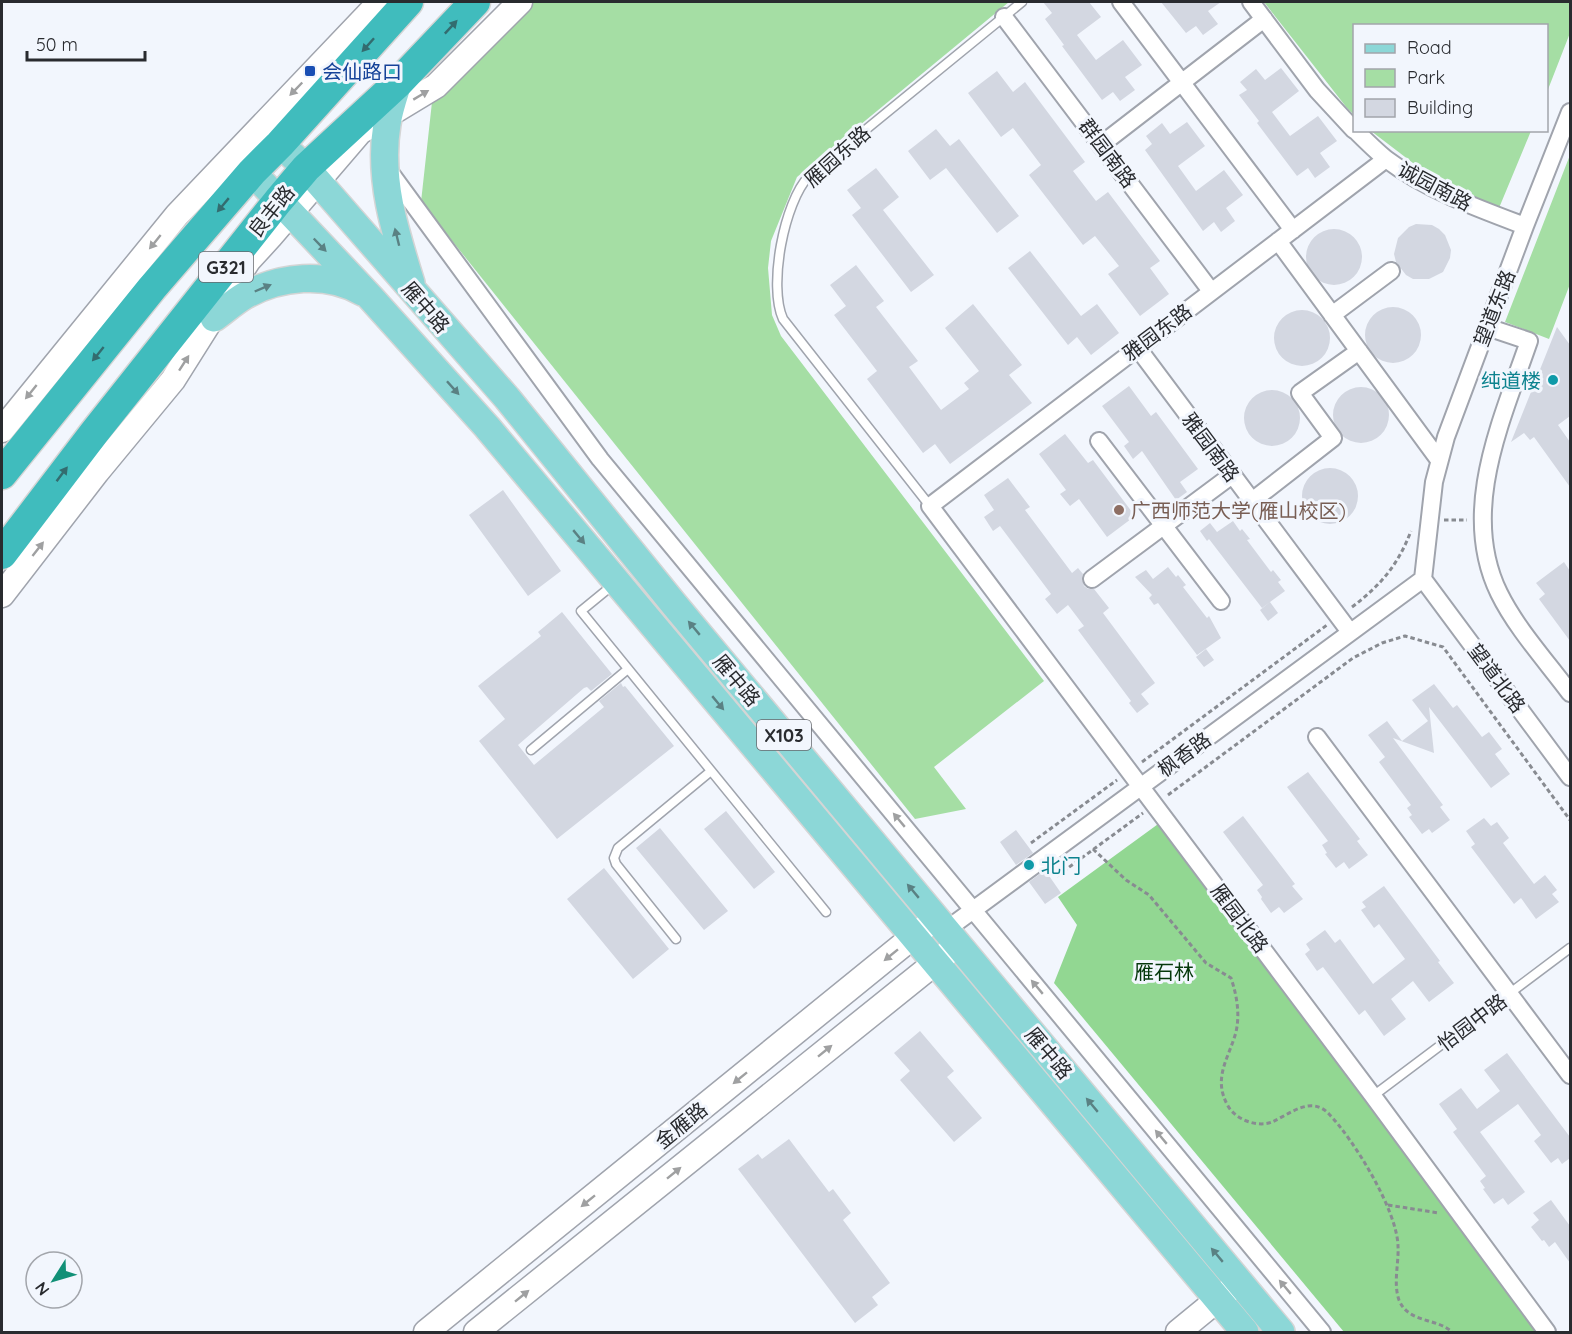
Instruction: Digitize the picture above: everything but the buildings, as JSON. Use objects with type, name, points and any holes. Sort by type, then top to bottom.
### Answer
[{"type":"highway","name":"良丰路","points":[[2,474],[152,288],[252,172],[408,2]]},
{"type":"highway","name":"良丰路","points":[[2,554],[94,433],[312,175],[475,2]]},
{"type":"main road","points":[[398,83],[389,114],[384,165],[386,191],[397,239],[414,293]]},
{"type":"main road","name":"雁中路","points":[[280,144],[312,175],[507,398],[673,603],[1281,1332]]},
{"type":"main road","name":"雁中路","points":[[252,172],[371,298],[487,427],[1245,1332]]},
{"type":"main road","points":[[213,318],[244,296],[271,284],[291,280],[334,280],[349,284],[371,298]]},
{"type":"street","points":[[2,430],[177,215],[380,2]]},
{"type":"street","points":[[312,175],[360,132],[436,86],[520,2]]},
{"type":"street","points":[[1121,2],[1293,230]]},
{"type":"street","name":"诚园南路","points":[[1251,2],[1317,90],[1353,128]]},
{"type":"street","name":"群园南路","points":[[1004,17],[1211,291]]},
{"type":"street","points":[[1102,144],[1264,19]]},
{"type":"street","name":"望道东路","points":[[1423,579],[1429,521],[1439,460],[1446,437],[1525,226],[1570,114]]},
{"type":"street","name":"诚园南路","points":[[1357,132],[1386,159],[1428,185],[1467,204],[1525,226]]},
{"type":"street","name":"雅园东路","points":[[930,506],[1386,159]]},
{"type":"street","points":[[384,165],[600,459],[1322,1332]]},
{"type":"street","points":[[2,595],[97,472],[173,380],[285,207]]},
{"type":"street","points":[[1278,241],[1439,460]]},
{"type":"street","points":[[1332,315],[1391,272]]},
{"type":"street","points":[[1487,327],[1529,341],[1488,466],[1482,520],[1485,551],[1499,594],[1570,693]]},
{"type":"street","name":"雅园南路","points":[[1137,347],[1350,632]]},
{"type":"street","points":[[1252,501],[1333,438],[1300,393],[1359,351]]},
{"type":"street","points":[[94,433],[166,387]]},
{"type":"street","points":[[1099,441],[1221,601]]},
{"type":"street","points":[[1092,579],[1232,475]]},
{"type":"street","name":"雁园北路","points":[[930,506],[1373,1096],[1547,1332]]},
{"type":"street","name":"枫香路","points":[[947,931],[1140,786],[1423,579]]},
{"type":"street","name":"望道北路","points":[[1423,579],[1570,777]]},
{"type":"street","points":[[1317,737],[1570,1074]]},
{"type":"street","name":"金雁路","points":[[426,1332],[913,938],[947,931]]},
{"type":"street","name":"金雁路","points":[[476,1332],[934,963],[947,931]]},
{"type":"street","points":[[1178,1332],[1239,1282]]},
{"type":"lane","name":"雁园东路","points":[[930,506],[783,319],[778,299],[781,249],[798,191],[809,176],[1022,2]]},
{"type":"lane","points":[[617,582],[580,611],[826,912]]},
{"type":"lane","points":[[531,750],[628,669]]},
{"type":"lane","points":[[676,939],[615,862],[615,858],[618,848],[711,771]]},
{"type":"lane","name":"怡园中路","points":[[1373,1096],[1570,948]]},
{"type":"path","points":[[1031,843],[1372,592],[1401,556],[1415,521],[1482,520]]},
{"type":"path","points":[[1094,849],[1126,880],[1149,896],[1206,963],[1232,978],[1238,998],[1236,1031],[1222,1067],[1222,1089],[1228,1107],[1244,1121],[1269,1123],[1299,1107],[1318,1106],[1328,1113],[1350,1139],[1388,1205],[1398,1244],[1396,1278],[1400,1301],[1414,1317],[1443,1325],[1452,1332]]},
{"type":"path","points":[[1388,1205],[1461,1216]]},
{"type":"green space","points":[[526,2],[1009,2],[797,177],[771,241],[768,268],[772,315],[781,336],[1044,681],[934,767],[966,809],[915,819],[421,202],[432,102]]},
{"type":"green space","points":[[1264,2],[1570,2],[1570,33],[1548,89],[1548,24],[1353,24],[1353,114]]},
{"type":"green space","points":[[1372,132],[1531,132],[1499,208],[1430,176]]},
{"type":"green space","points":[[1570,155],[1570,284],[1549,339],[1505,322]]},
{"type":"green space","name":"雁石林","points":[[1165,819],[1547,1332],[1344,1332],[1054,983],[1077,925],[1058,897]]},
{"type":"place","name":"会仙路口","points":[[310,71]]},
{"type":"place","name":"纯道楼","points":[[1553,380]]},
{"type":"place","name":"广西师范大学(雁山校区)","points":[[1119,510]]},
{"type":"place","name":"北门","points":[[1029,865]]}]
